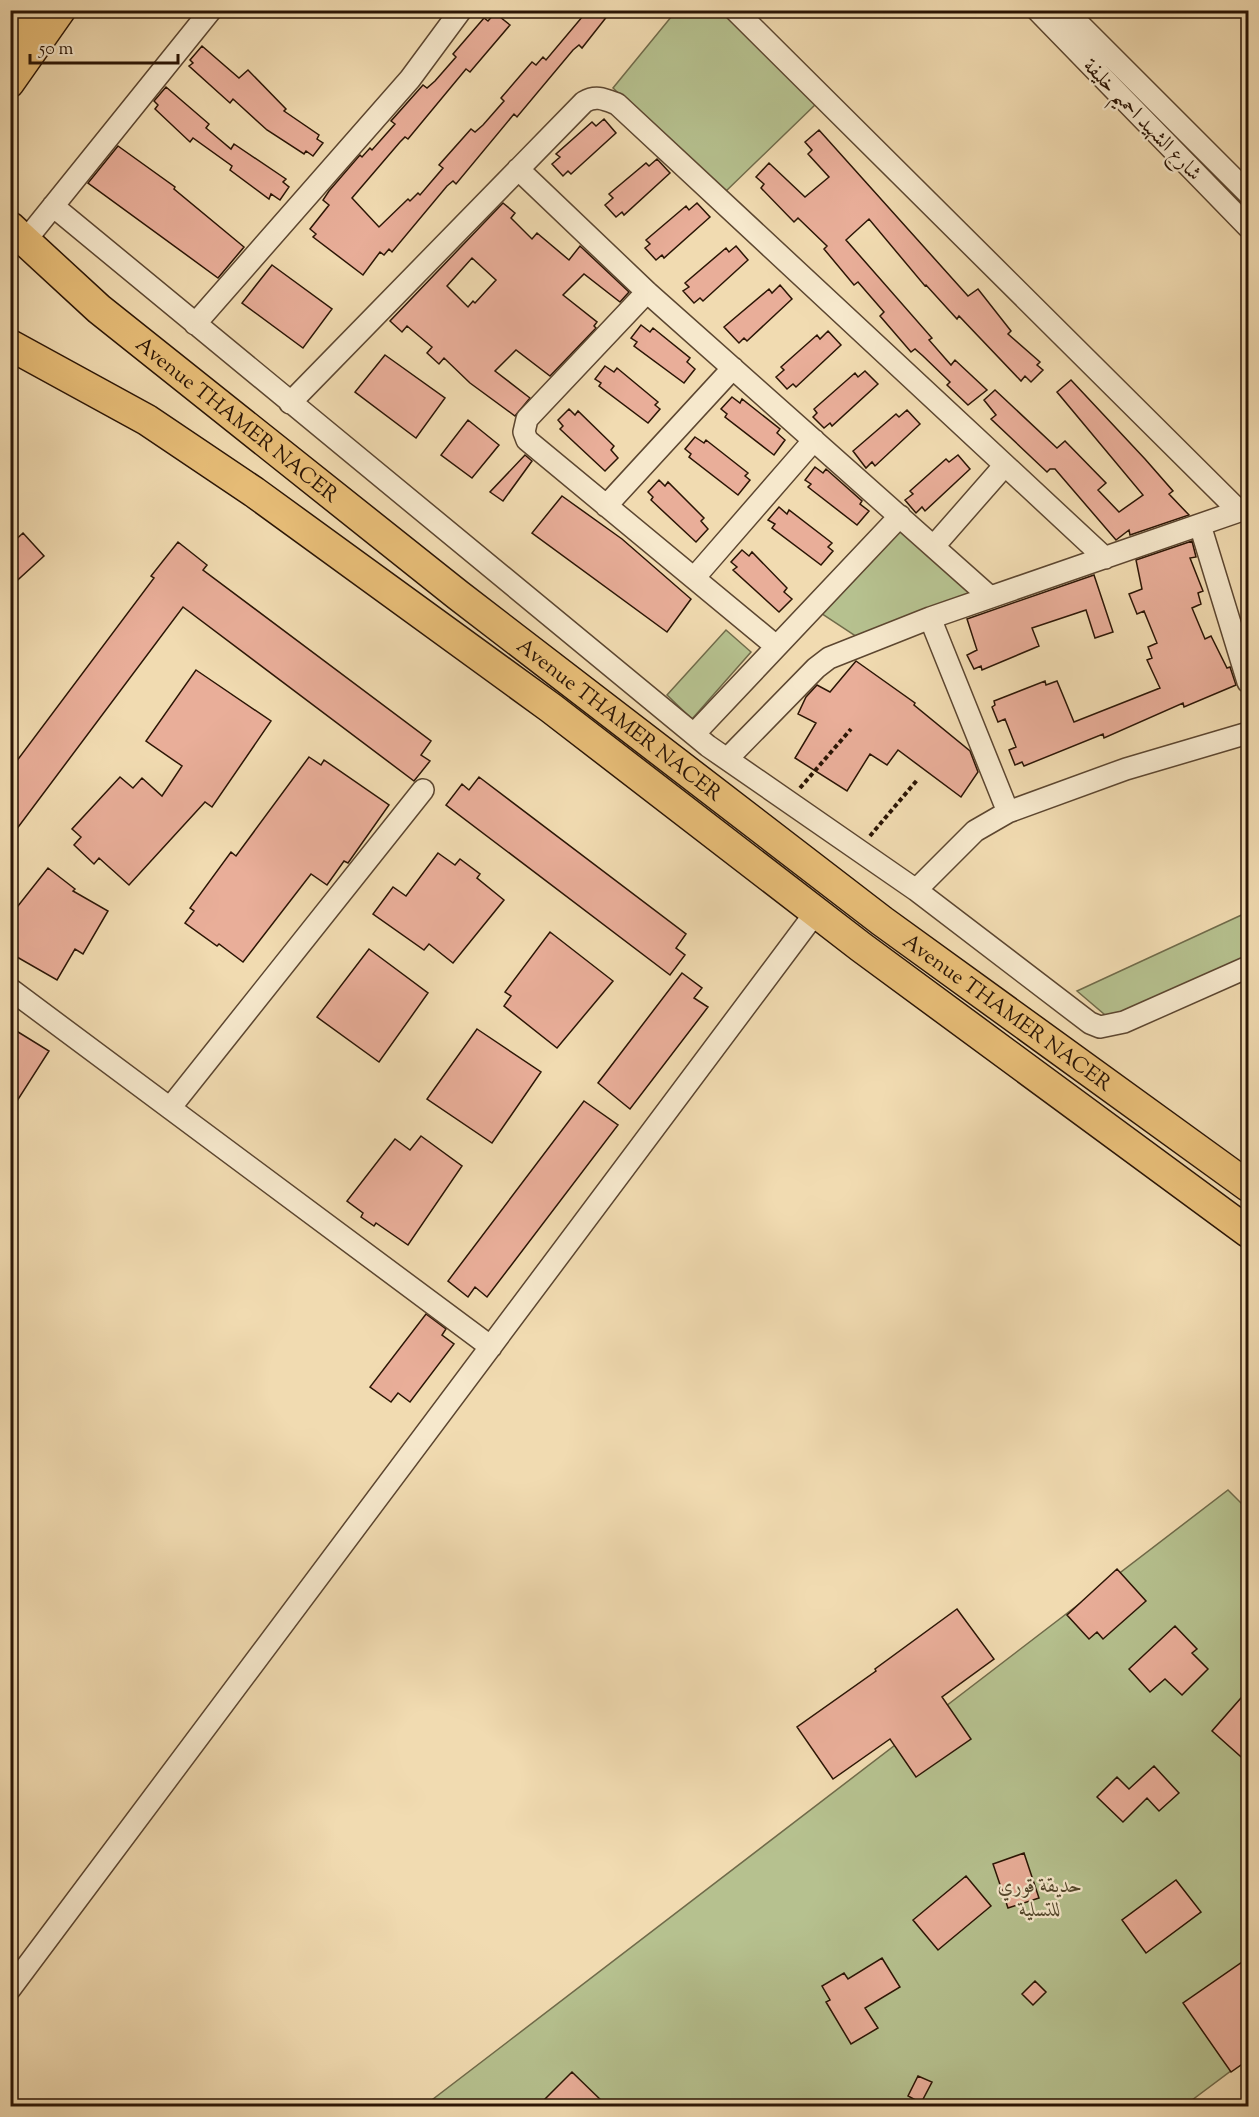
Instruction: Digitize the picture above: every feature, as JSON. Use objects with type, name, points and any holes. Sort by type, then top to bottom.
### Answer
[{"type":"highway","name":"Avenue THAMER NACER","points":[[18,234],[99,309],[466,601],[882,921],[1248,1186]]},
{"type":"highway","name":"Avenue THAMER NACER","points":[[10,345],[147,420],[254,492],[551,708],[816,912],[1248,1232]]},
{"type":"main road","points":[[10,84],[62,10]]},
{"type":"main road","points":[[10,39],[26,12]]},
{"type":"street","points":[[18,234],[53,206],[211,10]]},
{"type":"street","points":[[195,324],[410,79],[461,10]]},
{"type":"street","points":[[727,759],[816,668],[829,658],[930,618],[1244,510],[735,10]]},
{"type":"street","name":"شارع الشهيد احميم خليفة","points":[[1037,10],[1248,227]]},
{"type":"street","name":"شارع الشهيد احميم خليفة","points":[[1065,10],[1248,193]]},
{"type":"street","points":[[290,403],[584,102],[591,98],[601,98],[616,104],[1105,558]]},
{"type":"street","points":[[518,169],[647,292],[990,597]]},
{"type":"street","points":[[53,206],[694,734],[916,890],[1076,1013],[1100,1027],[1124,1022],[1248,967]]},
{"type":"street","points":[[647,292],[527,419],[524,426],[527,440],[776,646]]},
{"type":"street","points":[[606,506],[733,368]]},
{"type":"street","points":[[694,578],[814,440]]},
{"type":"street","points":[[934,546],[1005,465]]},
{"type":"street","points":[[694,734],[900,516]]},
{"type":"street","points":[[1200,525],[1248,682]]},
{"type":"street","points":[[930,618],[1008,812]]},
{"type":"street","points":[[916,890],[975,831],[1008,812],[1126,769],[1248,733]]},
{"type":"street","points":[[170,1108],[423,790]]},
{"type":"street","points":[[10,1989],[816,912]]},
{"type":"street","points":[[10,989],[490,1347]]},
{"type":"path","points":[[789,802],[851,729]]},
{"type":"path","points":[[858,850],[918,779]]},
{"type":"green space","points":[[676,11],[721,11],[818,102],[724,193],[613,88]]},
{"type":"green space","points":[[899,523],[975,591],[863,641],[813,608]]},
{"type":"green space","points":[[726,630],[751,652],[692,719],[667,695]]},
{"type":"green space","points":[[1248,912],[1248,959],[1111,1020],[1077,991]]},
{"type":"green space","name":"حديقة قوري للتسلية","points":[[1228,1490],[1248,1510],[1248,2058],[1184,2106],[424,2106]]},
{"type":"building","points":[[588,10],[612,10],[582,48],[579,45],[573,50],[517,117],[514,114],[456,184],[453,181],[447,186],[392,252],[389,249],[384,255],[380,252],[363,275],[313,237],[316,234],[310,229],[329,205],[323,200],[329,191],[360,155],[362,157],[370,148],[372,150],[395,124],[391,121],[423,85],[427,88],[435,81],[456,57],[453,54],[484,18],[488,21],[495,13],[510,25],[470,72],[466,69],[408,139],[405,137],[400,142],[352,198],[379,227],[408,199],[410,201],[418,193],[420,195],[443,168],[439,165],[471,129],[475,132],[483,125],[504,101],[501,98],[532,62],[536,65],[543,57],[546,60]]},
{"type":"building","points":[[202,46],[239,78],[248,70],[286,109],[284,111],[319,135],[317,139],[323,143],[313,156],[306,151],[304,154],[267,130],[233,99],[230,103],[189,66],[193,63],[190,60]]},
{"type":"building","points":[[166,87],[209,124],[206,128],[231,149],[234,144],[286,179],[283,182],[289,187],[280,200],[271,194],[269,199],[230,170],[232,166],[193,138],[190,142],[155,109],[158,105],[154,101]]},
{"type":"building","points":[[604,119],[616,133],[571,174],[568,171],[563,176],[552,164],[560,157],[556,154],[592,122],[596,126]]},
{"type":"building","points":[[819,130],[968,296],[978,289],[1011,331],[1008,334],[1040,362],[1037,365],[1043,370],[1031,382],[1025,376],[1021,381],[959,316],[957,319],[925,286],[869,219],[846,240],[932,338],[929,340],[951,365],[955,360],[987,390],[968,405],[947,385],[950,382],[923,356],[915,349],[911,352],[880,316],[884,312],[858,282],[854,285],[824,249],[827,246],[798,218],[794,222],[761,188],[764,184],[756,177],[769,163],[805,197],[829,177],[808,154],[812,150],[805,142]]},
{"type":"building","points":[[118,146],[175,187],[174,189],[244,247],[218,278],[88,183]]},
{"type":"building","points":[[657,159],[670,173],[624,215],[622,212],[616,217],[605,205],[613,198],[609,194],[646,163],[649,166]]},
{"type":"building","points":[[503,203],[515,213],[511,218],[532,239],[537,233],[569,260],[580,246],[629,292],[620,302],[584,274],[563,295],[597,322],[594,326],[596,328],[550,376],[516,350],[495,371],[530,398],[515,416],[470,383],[444,358],[439,364],[427,353],[432,347],[407,326],[402,332],[390,321]],"holes":[[[472,258],[496,280],[475,303],[473,301],[468,307],[447,286]]]},
{"type":"building","points":[[697,203],[710,217],[664,258],[662,255],[656,260],[645,248],[650,244],[646,240],[686,206],[689,210]]},
{"type":"building","points":[[736,246],[748,260],[703,301],[700,298],[694,303],[683,291],[689,287],[685,283],[726,248],[729,252]]},
{"type":"building","points":[[272,265],[332,309],[303,348],[242,303]]},
{"type":"building","points":[[780,285],[792,299],[747,341],[744,338],[739,343],[724,327],[769,289],[772,293]]},
{"type":"building","points":[[641,325],[650,332],[653,328],[690,358],[687,362],[695,369],[684,383],[634,346],[637,342],[631,338]]},
{"type":"building","points":[[828,331],[841,345],[796,387],[793,384],[787,389],[776,377],[784,370],[781,367],[817,335],[820,339]]},
{"type":"building","points":[[385,355],[445,398],[416,438],[355,392]]},
{"type":"building","points":[[605,366],[614,372],[617,368],[658,402],[655,405],[660,409],[648,423],[599,386],[601,383],[595,379]]},
{"type":"building","points":[[865,371],[878,384],[832,426],[830,423],[824,428],[813,417],[817,413],[814,409],[855,373],[858,377]]},
{"type":"building","points":[[1071,380],[1173,491],[1169,494],[1189,515],[1130,535],[1129,530],[1116,540],[1055,469],[1047,472],[991,419],[996,415],[984,400],[995,390],[1057,448],[1065,441],[1106,483],[1098,490],[1119,512],[1143,495],[1057,392]]},
{"type":"building","points":[[732,397],[740,403],[742,399],[780,429],[777,433],[785,440],[774,455],[725,417],[727,414],[721,409]]},
{"type":"building","points":[[569,409],[575,415],[578,411],[614,446],[611,450],[618,458],[605,471],[560,429],[563,426],[558,420]]},
{"type":"building","points":[[907,410],[920,424],[875,466],[872,462],[866,468],[853,451],[896,414],[899,417]]},
{"type":"building","points":[[468,420],[499,445],[472,478],[441,455]]},
{"type":"building","points":[[695,437],[704,443],[706,440],[748,473],[745,476],[750,480],[738,495],[689,457],[691,454],[685,449]]},
{"type":"building","points":[[525,455],[532,461],[503,501],[490,492]]},
{"type":"building","points":[[958,455],[970,469],[925,511],[922,507],[916,513],[905,500],[913,494],[910,491],[946,459],[949,462]]},
{"type":"building","points":[[815,467],[823,473],[826,469],[862,501],[860,504],[869,511],[857,525],[808,487],[811,484],[805,480]]},
{"type":"building","points":[[659,480],[665,486],[668,482],[704,518],[701,521],[708,529],[696,542],[651,500],[653,497],[648,492]]},
{"type":"building","points":[[562,496],[622,539],[691,599],[667,632],[532,533]]},
{"type":"building","points":[[779,507],[787,514],[789,510],[832,543],[828,547],[833,551],[821,565],[772,528],[775,524],[768,520]]},
{"type":"building","points":[[23,533],[44,556],[10,587],[10,545]]},
{"type":"building","points":[[1192,541],[1196,557],[1190,558],[1203,591],[1198,593],[1201,604],[1192,608],[1205,639],[1211,636],[1227,668],[1230,667],[1236,685],[1184,707],[1183,703],[1104,738],[1103,734],[1024,766],[1022,762],[1015,765],[1009,750],[1016,747],[1005,719],[998,722],[992,707],[995,705],[994,701],[1045,681],[1046,685],[1057,681],[1074,722],[1160,688],[1147,660],[1152,658],[1148,647],[1157,643],[1144,611],[1137,614],[1129,594],[1142,589],[1136,560]]},
{"type":"building","points":[[178,542],[207,565],[203,570],[431,741],[421,755],[430,761],[414,781],[183,607],[10,838],[10,770],[154,578],[151,576]]},
{"type":"building","points":[[742,550],[749,556],[752,552],[787,588],[784,592],[792,599],[779,612],[733,570],[737,567],[731,562]]},
{"type":"building","points":[[1094,575],[1113,632],[1095,638],[1086,610],[1032,628],[1039,646],[982,670],[981,666],[974,669],[967,655],[977,650],[967,619]]},
{"type":"building","points":[[856,661],[915,703],[914,705],[970,751],[978,772],[961,797],[898,750],[887,765],[870,754],[847,791],[795,758],[816,723],[798,714],[806,697],[817,685],[830,692]]},
{"type":"building","points":[[196,670],[271,721],[212,807],[205,802],[129,885],[99,858],[94,864],[74,845],[81,837],[72,829],[120,777],[133,788],[142,778],[162,796],[182,766],[146,741]]},
{"type":"building","points":[[309,757],[321,765],[324,760],[389,805],[348,863],[344,861],[327,885],[311,874],[243,962],[185,923],[194,911],[190,908],[231,852],[236,856]]},
{"type":"building","points":[[479,777],[686,934],[676,948],[685,955],[670,975],[446,805],[462,784],[469,790]]},
{"type":"building","points":[[438,853],[455,865],[460,859],[480,874],[477,878],[504,900],[453,963],[429,944],[424,950],[373,914],[393,887],[406,896]]},
{"type":"building","points":[[48,868],[75,889],[73,891],[108,911],[83,954],[75,949],[57,980],[10,953],[10,916]]},
{"type":"building","points":[[550,932],[613,981],[557,1048],[504,1006],[511,996],[505,992]]},
{"type":"building","points":[[369,949],[428,993],[379,1062],[317,1017]]},
{"type":"building","points":[[682,973],[702,988],[694,998],[708,1007],[630,1109],[598,1083]]},
{"type":"building","points":[[10,1027],[49,1051],[10,1112]]},
{"type":"building","points":[[477,1029],[541,1072],[492,1143],[427,1099]]},
{"type":"building","points":[[584,1101],[618,1125],[487,1297],[475,1287],[468,1297],[448,1281]]},
{"type":"building","points":[[421,1136],[462,1166],[408,1245],[376,1223],[374,1226],[361,1217],[363,1213],[347,1201],[395,1139],[410,1150]]},
{"type":"building","points":[[426,1314],[446,1329],[442,1335],[454,1344],[410,1402],[398,1393],[391,1402],[370,1387]]},
{"type":"building","points":[[1117,1569],[1146,1601],[1103,1639],[1097,1632],[1089,1639],[1067,1615]]},
{"type":"building","points":[[957,1609],[994,1659],[942,1697],[971,1739],[916,1777],[890,1739],[833,1779],[797,1727],[876,1671],[875,1669]]},
{"type":"building","points":[[1175,1626],[1197,1649],[1192,1653],[1208,1669],[1182,1695],[1165,1679],[1150,1692],[1129,1669]]},
{"type":"building","points":[[1248,1690],[1248,1763],[1212,1731]]},
{"type":"building","points":[[1154,1766],[1179,1793],[1159,1811],[1147,1798],[1123,1822],[1097,1797],[1117,1777],[1129,1789]]},
{"type":"building","points":[[1024,1853],[1039,1898],[1008,1908],[993,1864]]},
{"type":"building","points":[[966,1876],[991,1906],[938,1950],[913,1920]]},
{"type":"building","points":[[1176,1880],[1201,1912],[1146,1953],[1122,1920]]},
{"type":"building","points":[[882,1958],[900,1987],[865,2008],[878,2028],[851,2044],[826,2002],[830,2000],[822,1986],[844,1973],[848,1979]]},
{"type":"building","points":[[1248,1958],[1248,2060],[1231,2072],[1183,2003]]},
{"type":"building","points":[[1035,1981],[1046,1992],[1033,2005],[1022,1994]]},
{"type":"building","points":[[572,2072],[607,2106],[538,2106]]},
{"type":"building","points":[[918,2076],[932,2082],[921,2103],[908,2096]]}]
